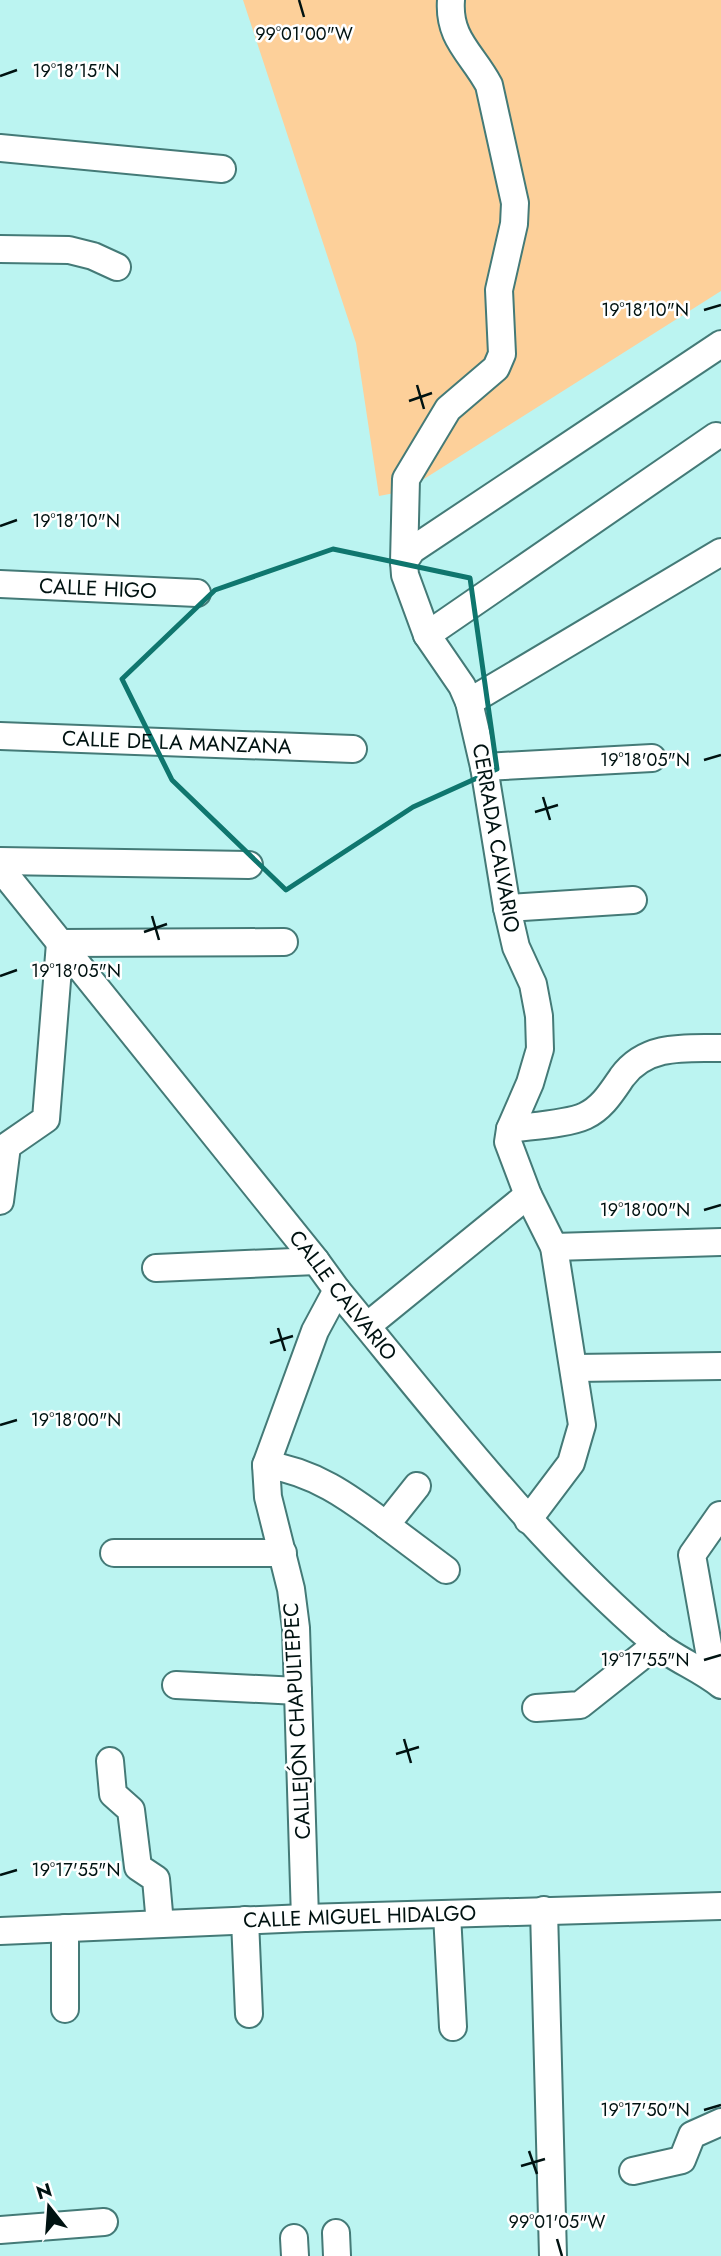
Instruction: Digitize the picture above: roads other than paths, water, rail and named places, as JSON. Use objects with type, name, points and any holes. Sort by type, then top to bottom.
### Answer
[{"type":"street","name":"CERRADA CALVARIO","points":[[451,0],[451,23],[456,35],[489,85],[513,183],[514,224],[499,290],[502,354],[496,368],[448,409],[406,479],[404,562],[405,575],[427,635],[462,686],[469,702],[484,767],[507,908],[516,947],[533,984],[539,1016],[540,1049],[530,1083],[510,1129]]},
{"type":"street","points":[[0,148],[222,169]]},
{"type":"street","points":[[0,249],[69,250],[93,256],[117,267]]},
{"type":"street","points":[[404,562],[412,550],[721,344]]},
{"type":"street","points":[[427,635],[716,436]]},
{"type":"street","points":[[469,702],[721,552]]},
{"type":"street","name":"CALLE HIGO","points":[[0,584],[197,593]]},
{"type":"street","name":"CALLE DE LA MANZANA","points":[[0,736],[353,749]]},
{"type":"street","points":[[484,767],[652,758]]},
{"type":"street","points":[[2,872],[249,865]]},
{"type":"street","name":"CALLE CALVARIO","points":[[2,872],[337,1290],[528,1520],[613,1605],[657,1644],[718,1682]]},
{"type":"street","points":[[507,908],[633,900]]},
{"type":"street","points":[[0,1201],[4,1146],[46,1119],[60,943],[285,942]]},
{"type":"street","points":[[528,1520],[571,1463],[582,1425],[554,1247],[528,1195],[508,1142],[510,1129],[583,1117],[602,1105],[626,1071],[647,1055],[669,1048],[721,1048]]},
{"type":"street","points":[[367,1326],[528,1195]]},
{"type":"street","points":[[554,1247],[721,1242]]},
{"type":"street","points":[[156,1268],[316,1261]]},
{"type":"street","name":"CALLEJÓN CHAPULTEPEC","points":[[305,1918],[296,1628],[284,1553],[268,1497],[266,1465],[315,1331],[337,1290]]},
{"type":"street","points":[[575,1368],[721,1366]]},
{"type":"street","points":[[266,1465],[289,1468],[341,1491],[446,1570]]},
{"type":"street","points":[[386,1525],[417,1486]]},
{"type":"street","points":[[718,1682],[692,1555],[720,1515]]},
{"type":"street","points":[[114,1553],[284,1553]]},
{"type":"street","points":[[536,1708],[580,1705],[657,1644]]},
{"type":"street","points":[[176,1685],[298,1691]]},
{"type":"street","points":[[110,1761],[113,1794],[131,1810],[138,1867],[156,1879],[160,1924]]},
{"type":"street","name":"CALLE MIGUEL HIDALGO","points":[[0,1931],[245,1920],[721,1906]]},
{"type":"street","points":[[544,1910],[553,2256]]},
{"type":"street","points":[[447,1913],[453,2026]]},
{"type":"street","points":[[245,1920],[250,2014]]},
{"type":"street","points":[[65,1928],[65,2009]]},
{"type":"street","points":[[633,2171],[681,2160],[692,2135],[721,2122]]},
{"type":"street","points":[[0,2230],[104,2222]]}]
